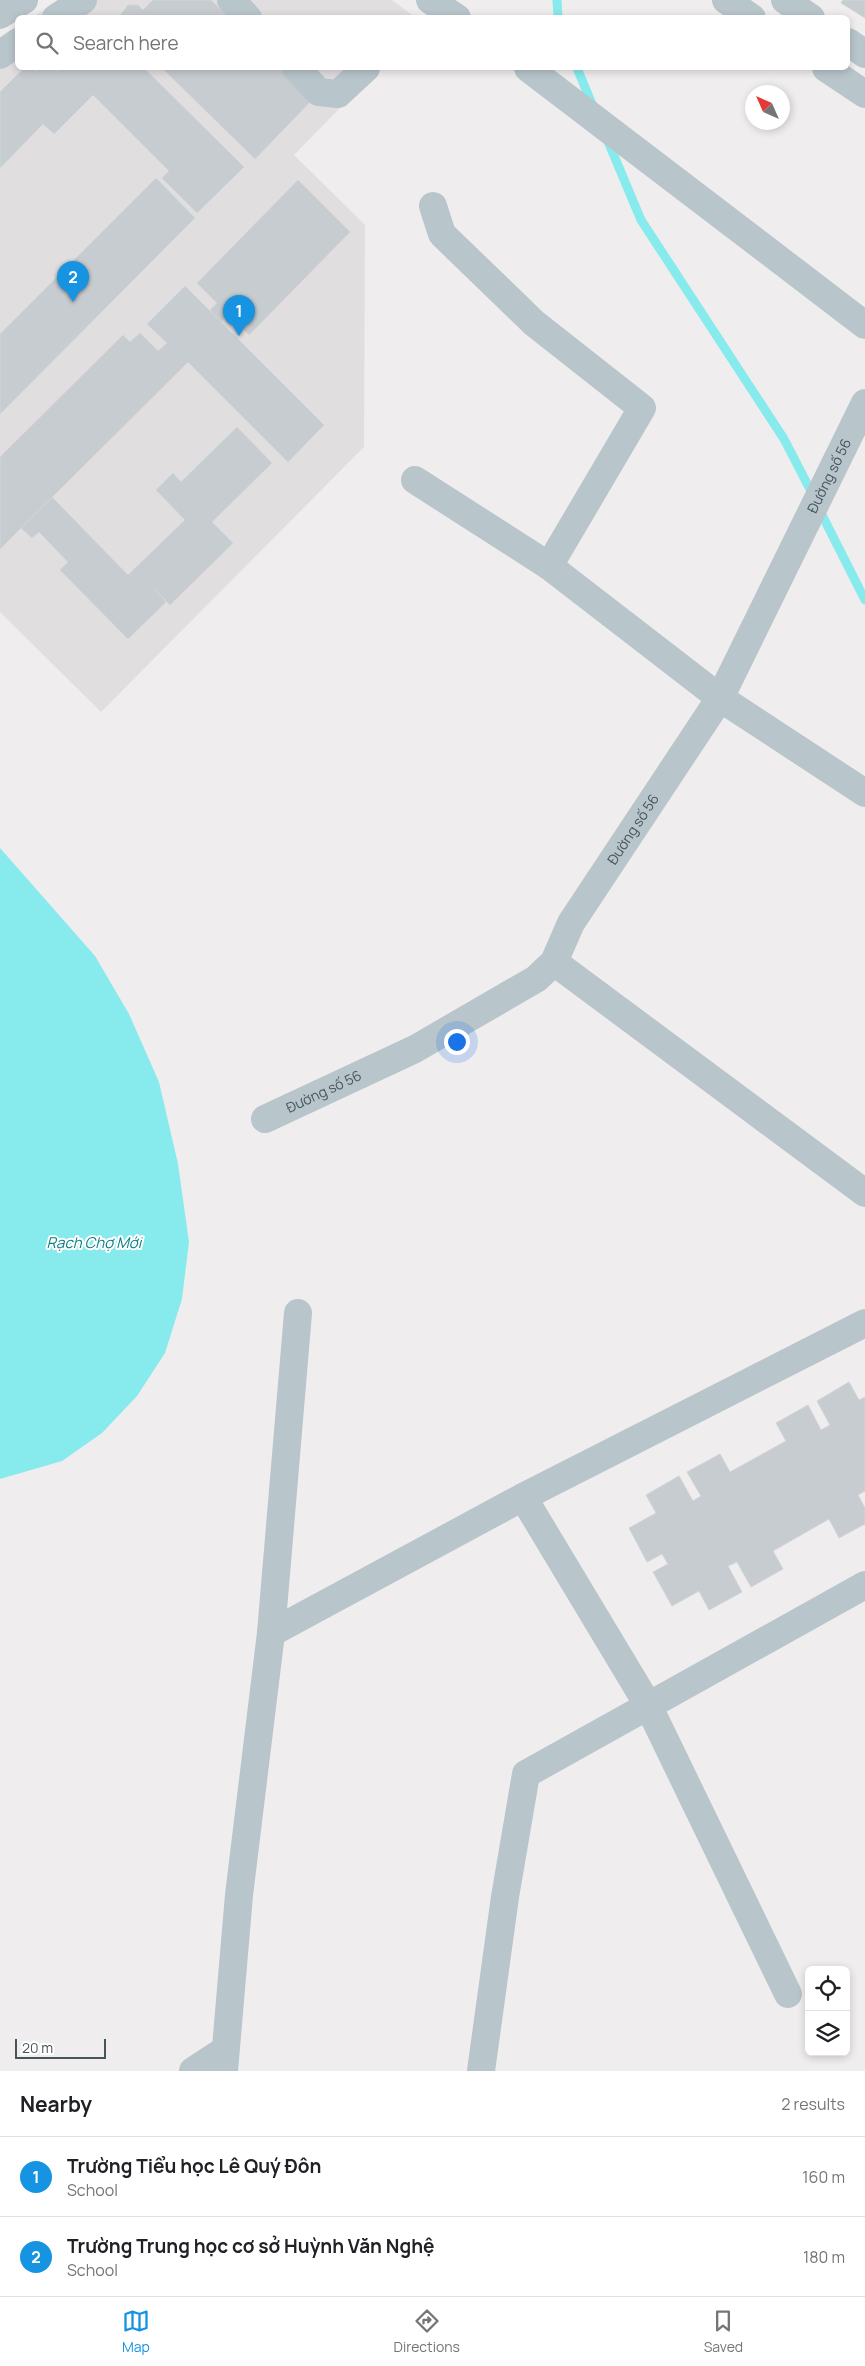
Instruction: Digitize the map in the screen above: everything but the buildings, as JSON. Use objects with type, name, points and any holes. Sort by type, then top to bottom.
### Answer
[{"type":"street","points":[[0,14],[24,0]]},
{"type":"street","points":[[60,15],[83,0]]},
{"type":"street","points":[[231,0],[245,15]]},
{"type":"street","points":[[726,0],[748,15]]},
{"type":"street","points":[[785,0],[807,15]]},
{"type":"street","points":[[850,43],[865,54]]},
{"type":"street","points":[[0,55],[15,44]]},
{"type":"street","points":[[298,70],[319,92],[338,94],[364,70]]},
{"type":"street","points":[[531,70],[865,324]]},
{"type":"street","points":[[829,70],[865,94]]},
{"type":"street","points":[[433,206],[442,234],[534,323],[642,408],[549,566]]},
{"type":"street","name":"Đường số 56","points":[[265,1119],[415,1048],[536,979],[554,962],[571,923],[720,698],[865,403]]},
{"type":"street","points":[[415,480],[549,566],[720,698],[865,793]]},
{"type":"street","points":[[554,962],[865,1193]]},
{"type":"street","points":[[193,2071],[224,2061],[239,1895],[271,1633],[298,1313]]},
{"type":"street","points":[[271,1633],[523,1497],[865,1323]]},
{"type":"street","points":[[523,1497],[648,1705],[788,1994]]},
{"type":"street","points":[[481,2071],[505,1897],[526,1774],[865,1585]]},
{"type":"shaded area","points":[[59,0],[392,0],[412,15],[36,15]]},
{"type":"shaded area","points":[[15,27],[15,70],[377,70],[294,155],[365,225],[364,447],[101,712],[0,612],[0,37]]},
{"type":"water","name":"Rạch Chợ Mới","points":[[0,848],[95,956],[129,1014],[159,1082],[178,1164],[189,1242],[182,1299],[165,1353],[137,1396],[102,1433],[62,1461],[0,1479]]},
{"type":"waterway","points":[[557,0],[558,15]]},
{"type":"waterway","points":[[578,70],[594,109]]},
{"type":"waterway","points":[[607,139],[641,220],[784,439],[814,497]]},
{"type":"waterway","points":[[819,509],[865,600]]},
{"type":"place","name":"Trường Trung học cơ sở Huỳnh Văn Nghệ","points":[[73,302]]},
{"type":"place","name":"Trường Tiểu học Lê Quý Đôn","points":[[239,336]]}]
